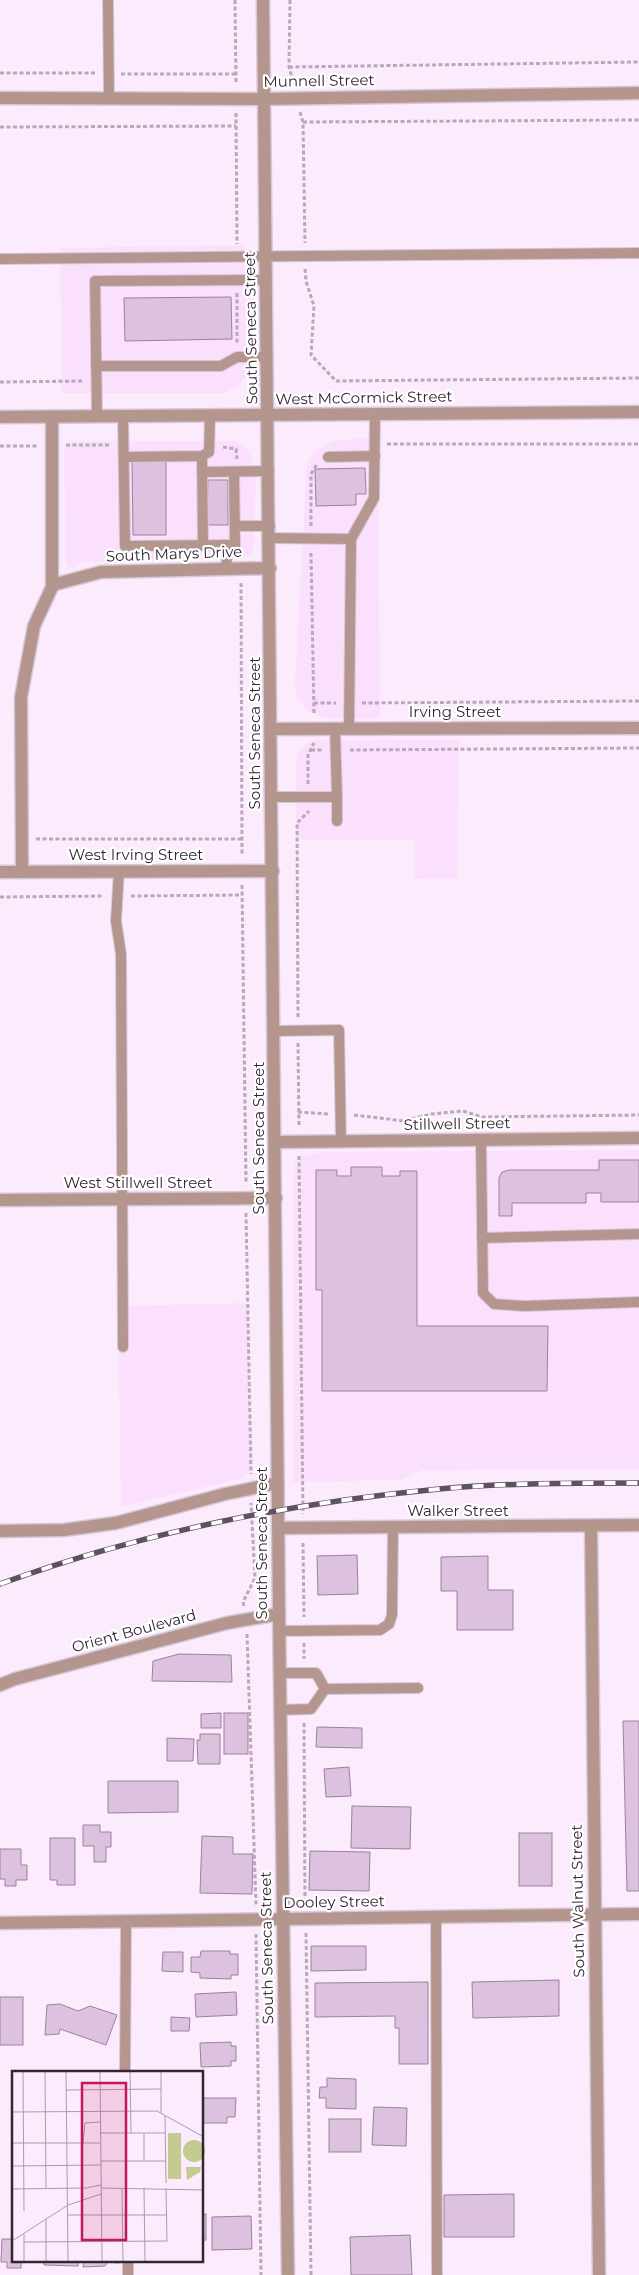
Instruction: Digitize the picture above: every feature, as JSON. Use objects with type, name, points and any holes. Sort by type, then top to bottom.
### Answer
[{"type":"street","name":"South Seneca Street","points":[[263,0],[272,729],[279,1631],[288,2275]]},
{"type":"street","name":"Munnell Street","points":[[0,98],[264,99],[639,93]]},
{"type":"street","name":"West McCormick Street","points":[[0,417],[639,412]]},
{"type":"street","points":[[22,872],[22,697],[34,626],[52,587],[52,417]]},
{"type":"street","name":"South Marys Drive","points":[[52,587],[56,584],[102,572],[270,568]]},
{"type":"street","name":"Irving Street","points":[[272,729],[639,728]]},
{"type":"street","name":"West Irving Street","points":[[0,872],[273,871]]},
{"type":"street","name":"Stillwell Street","points":[[275,1142],[639,1138]]},
{"type":"street","name":"West Stillwell Street","points":[[0,1200],[276,1198]]},
{"type":"street","points":[[0,1531],[64,1530],[116,1523],[278,1483]]},
{"type":"street","name":"Walker Street","points":[[278,1528],[639,1525]]},
{"type":"street","name":"South Walnut Street","points":[[591,1526],[599,2275]]},
{"type":"street","name":"Orient Boulevard","points":[[0,1685],[15,1679],[245,1620],[279,1614]]},
{"type":"street","name":"Dooley Street","points":[[0,1923],[639,1914]]},
{"type":"lane","points":[[108,0],[109,98]]},
{"type":"lane","points":[[0,259],[639,253]]},
{"type":"lane","points":[[97,416],[95,281],[267,280]]},
{"type":"lane","points":[[96,366],[221,366],[238,357],[267,357]]},
{"type":"lane","points":[[348,729],[352,539],[374,498],[375,414]]},
{"type":"lane","points":[[123,416],[125,546],[235,545],[236,472]]},
{"type":"lane","points":[[124,457],[202,456],[209,452],[210,416]]},
{"type":"lane","points":[[202,456],[203,546]]},
{"type":"lane","points":[[324,458],[375,456]]},
{"type":"lane","points":[[202,472],[269,471]]},
{"type":"lane","points":[[235,526],[311,538],[352,539]]},
{"type":"lane","points":[[226,545],[227,568]]},
{"type":"lane","points":[[335,729],[337,821]]},
{"type":"lane","points":[[272,797],[337,797]]},
{"type":"lane","points":[[119,871],[116,921],[121,954],[123,1347]]},
{"type":"lane","points":[[274,1031],[339,1030],[341,1142]]},
{"type":"lane","points":[[481,1141],[482,1293],[494,1304],[525,1306],[639,1302]]},
{"type":"lane","points":[[482,1238],[639,1234]]},
{"type":"lane","points":[[279,1631],[380,1630],[389,1624],[392,1615],[393,1527]]},
{"type":"lane","points":[[280,1673],[316,1673],[325,1689]]},
{"type":"lane","points":[[325,1689],[418,1688]]},
{"type":"lane","points":[[280,1710],[311,1709],[325,1689]]},
{"type":"lane","points":[[436,1917],[437,2275]]},
{"type":"lane","points":[[125,2071],[126,1922]]},
{"type":"lane","points":[[128,2262],[128,2275]]},
{"type":"path","points":[[290,0],[289,67],[303,122],[306,281],[314,306],[311,355],[336,382],[639,378]]},
{"type":"path","points":[[289,67],[639,62]]},
{"type":"path","points":[[303,122],[639,120]]},
{"type":"path","points":[[0,127],[236,126]]},
{"type":"path","points":[[375,444],[639,444]]},
{"type":"path","points":[[0,446],[124,445]]},
{"type":"path","points":[[209,446],[236,449],[236,472]]},
{"type":"path","points":[[304,1673],[297,823],[309,812],[308,755],[314,744],[311,474],[324,458]]},
{"type":"path","points":[[241,568],[246,1198],[251,1489],[255,1578],[243,1602],[249,1656],[256,1920],[261,2275]]},
{"type":"path","points":[[314,703],[639,701]]},
{"type":"path","points":[[311,750],[639,748]]},
{"type":"path","points":[[22,839],[242,839]]},
{"type":"path","points":[[298,1112],[404,1121],[431,1114],[463,1111],[482,1117],[639,1115]]},
{"type":"path","points":[[304,1710],[311,2275]]},
{"type":"shaded area","points":[[244,245],[250,364],[246,376],[238,386],[225,393],[62,393],[60,248]]},
{"type":"shaded area","points":[[378,437],[380,718],[326,718],[306,710],[297,698],[295,683],[307,463],[316,450],[333,441]]},
{"type":"shaded area","points":[[235,441],[245,445],[252,459],[256,478],[254,545],[251,553],[243,558],[82,562],[72,568],[66,565],[64,448],[71,442]]},
{"type":"shaded area","points":[[322,740],[459,740],[457,878],[415,879],[414,840],[296,840],[296,759],[299,749],[309,742]]},
{"type":"shaded area","points":[[639,1150],[639,1469],[422,1470],[400,1480],[293,1482],[294,1169],[297,1157],[326,1152]]},
{"type":"shaded area","points":[[247,1303],[253,1458],[250,1471],[243,1478],[121,1507],[118,1306]]},
{"type":"building","points":[[231,297],[232,339],[125,341],[124,298]]},
{"type":"building","points":[[132,461],[166,461],[166,535],[133,535]]},
{"type":"building","points":[[365,468],[366,494],[356,494],[356,505],[316,506],[315,469]]},
{"type":"building","points":[[208,480],[228,480],[228,525],[207,525]]},
{"type":"building","points":[[599,1160],[639,1160],[639,1202],[601,1202],[601,1193],[586,1193],[586,1203],[512,1203],[512,1216],[499,1216],[499,1178],[502,1172],[509,1170],[599,1170]]},
{"type":"building","points":[[351,1167],[382,1167],[382,1176],[400,1176],[400,1171],[417,1171],[417,1326],[548,1326],[547,1391],[322,1391],[322,1290],[316,1290],[316,1170],[337,1170],[337,1176],[351,1176]]},
{"type":"building","points":[[357,1555],[358,1594],[318,1595],[317,1556]]},
{"type":"building","points":[[488,1556],[488,1590],[513,1590],[513,1630],[457,1630],[457,1591],[441,1591],[441,1557]]},
{"type":"building","points":[[179,1654],[231,1655],[232,1682],[152,1681],[153,1661]]},
{"type":"building","points":[[221,1713],[221,1728],[201,1728],[201,1714]]},
{"type":"building","points":[[224,1713],[248,1713],[248,1754],[224,1754]]},
{"type":"building","points":[[623,1721],[639,1721],[639,1891],[627,1891]]},
{"type":"building","points":[[317,1727],[362,1728],[362,1748],[316,1747]]},
{"type":"building","points":[[200,1734],[220,1734],[220,1764],[198,1764],[197,1740],[200,1740]]},
{"type":"building","points":[[167,1738],[194,1739],[193,1761],[167,1761]]},
{"type":"building","points":[[349,1767],[351,1796],[326,1797],[324,1769]]},
{"type":"building","points":[[108,1781],[178,1781],[178,1812],[108,1813]]},
{"type":"building","points":[[352,1806],[411,1807],[410,1849],[351,1848]]},
{"type":"building","points":[[83,1825],[100,1825],[100,1832],[111,1832],[111,1847],[106,1847],[106,1862],[94,1862],[94,1846],[83,1846]]},
{"type":"building","points":[[519,1833],[552,1833],[552,1886],[519,1886]]},
{"type":"building","points":[[202,1836],[233,1837],[233,1854],[253,1854],[252,1894],[200,1893]]},
{"type":"building","points":[[50,1838],[75,1838],[75,1885],[57,1885],[57,1880],[50,1880]]},
{"type":"building","points":[[0,1849],[21,1849],[21,1865],[27,1865],[27,1880],[16,1880],[16,1886],[5,1886],[5,1879],[0,1879]]},
{"type":"building","points":[[310,1851],[370,1852],[369,1891],[309,1890]]},
{"type":"building","points":[[311,1946],[366,1946],[366,1970],[311,1971]]},
{"type":"building","points":[[201,1951],[230,1951],[230,1954],[238,1954],[238,1975],[231,1975],[231,1979],[200,1978],[200,1973],[191,1972],[191,1957],[200,1957]]},
{"type":"building","points":[[163,1952],[183,1952],[183,1972],[162,1971]]},
{"type":"building","points":[[559,1980],[559,2016],[473,2018],[472,1982]]},
{"type":"building","points":[[428,1982],[428,2064],[399,2064],[399,2028],[395,2028],[395,2016],[315,2017],[315,1983]]},
{"type":"building","points":[[236,1992],[237,2015],[196,2017],[195,1994]]},
{"type":"building","points":[[0,1997],[23,1997],[23,2045],[0,2045]]},
{"type":"building","points":[[60,2004],[78,2011],[90,2006],[117,2015],[106,2045],[60,2029],[59,2034],[45,2035],[47,2005]]},
{"type":"building","points":[[171,2017],[190,2018],[189,2031],[171,2031]]},
{"type":"building","points":[[231,2042],[231,2046],[236,2046],[236,2061],[231,2061],[231,2066],[201,2067],[200,2043]]},
{"type":"building","points":[[327,2078],[356,2079],[356,2109],[326,2108],[326,2098],[319,2098],[320,2087],[327,2087]]},
{"type":"building","points":[[204,2098],[236,2098],[235,2117],[227,2117],[227,2123],[204,2123]]},
{"type":"building","points":[[374,2107],[407,2108],[406,2146],[372,2145]]},
{"type":"building","points":[[329,2119],[361,2119],[361,2152],[329,2152]]},
{"type":"building","points":[[514,2194],[514,2237],[444,2237],[444,2195]]},
{"type":"building","points":[[204,2214],[206,2214],[206,2240],[204,2240]]},
{"type":"building","points":[[251,2216],[252,2249],[212,2250],[212,2217]]},
{"type":"building","points":[[410,2235],[412,2275],[351,2275],[350,2237]]},
{"type":"building","points":[[2,2239],[12,2239],[12,2262],[21,2262],[21,2268],[7,2268],[7,2262],[1,2262]]},
{"type":"building","points":[[44,2262],[78,2262],[78,2266],[44,2265]]},
{"type":"building","points":[[84,2262],[108,2262],[105,2266],[83,2267]]},
{"type":"railway","points":[[0,1584],[53,1566],[161,1535],[272,1512],[327,1503],[464,1487],[639,1483]]}]
